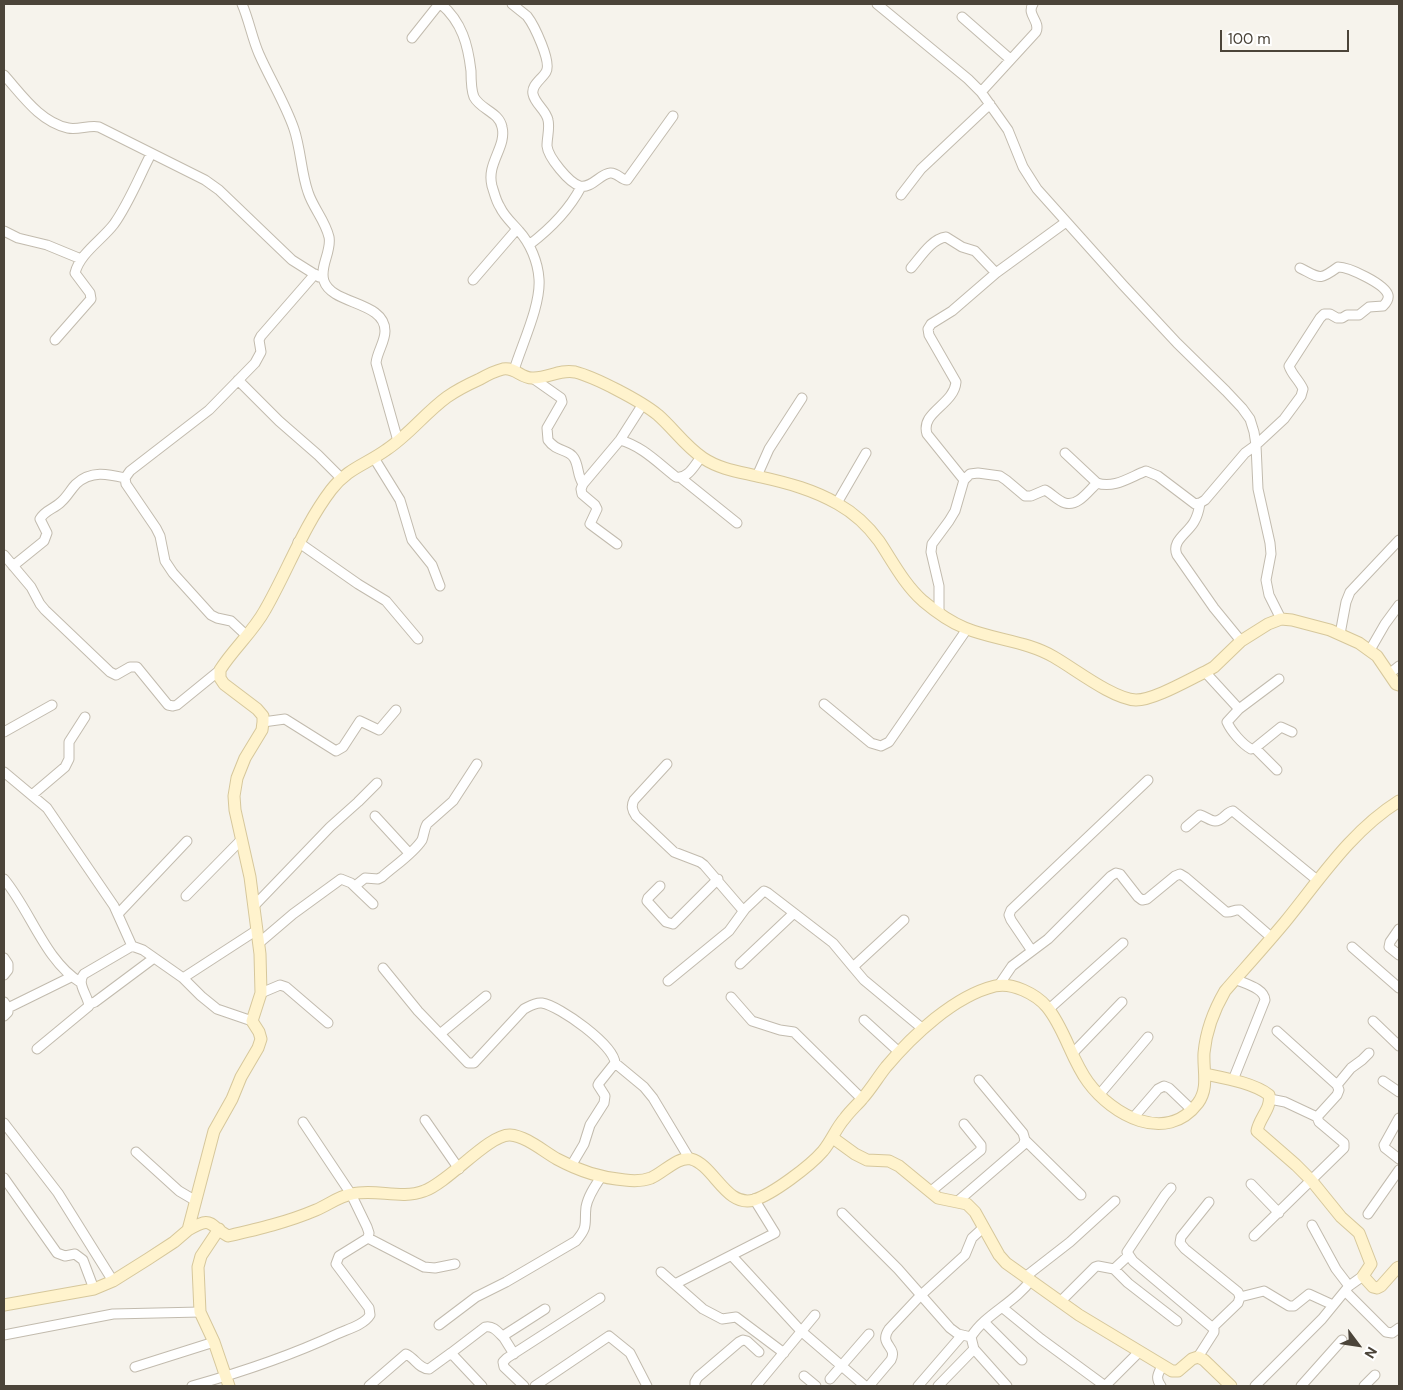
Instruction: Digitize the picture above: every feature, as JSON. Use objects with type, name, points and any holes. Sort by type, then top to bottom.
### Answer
[{"type":"street","points":[[242,4],[258,52],[276,86],[294,130],[307,190],[323,220],[329,238],[330,246],[323,280]]},
{"type":"street","points":[[412,38],[440,4],[448,10],[464,34],[469,57],[472,90],[475,98],[479,104],[500,121],[503,128],[502,138],[491,166],[490,175],[500,207],[529,245],[538,269],[539,291],[536,306],[514,370]]},
{"type":"street","points":[[512,4],[530,22],[543,48],[548,66],[547,72],[533,88],[533,95],[548,118],[548,151],[568,178],[580,186],[586,186],[610,173],[615,173],[627,180],[673,116]]},
{"type":"street","points":[[877,4],[968,79],[981,92],[1008,130],[1023,167],[1037,189],[1170,336],[1242,408],[1250,419],[1256,445],[1258,489],[1270,543],[1271,554],[1266,580],[1269,595],[1281,619]]},
{"type":"street","points":[[981,92],[1038,28],[1030,8],[1033,4]]},
{"type":"street","points":[[962,17],[1010,59]]},
{"type":"street","points":[[4,75],[38,112],[46,118],[68,128],[92,125],[99,127],[205,180],[219,190],[292,260],[323,280],[332,291],[377,313],[382,319],[385,332],[376,354],[376,363],[398,441]]},
{"type":"street","points":[[901,195],[921,169],[990,104]]},
{"type":"street","points":[[55,340],[91,299],[90,293],[75,273],[77,267],[114,223],[151,154]]},
{"type":"street","points":[[529,245],[548,229],[571,204],[580,186]]},
{"type":"street","points":[[964,480],[927,434],[924,427],[927,420],[952,394],[956,382],[929,335],[928,329],[931,324],[963,302],[996,273],[1066,222]]},
{"type":"street","points":[[473,280],[517,229]]},
{"type":"street","points":[[4,231],[18,238],[47,245],[82,259]]},
{"type":"street","points":[[911,268],[935,242],[940,238],[946,237],[962,247],[976,252],[996,273]]},
{"type":"street","points":[[1241,641],[1214,608],[1177,555],[1174,549],[1176,544],[1192,525],[1200,503],[1245,453],[1284,418],[1301,396],[1303,389],[1301,384],[1291,373],[1289,366],[1320,318],[1324,314],[1330,314],[1337,318],[1347,315],[1359,315],[1369,307],[1384,306],[1388,296],[1372,280],[1350,268],[1338,267],[1325,277],[1320,278],[1300,268]]},
{"type":"street","points":[[247,636],[231,622],[211,615],[173,573],[163,556],[160,536],[126,484],[125,478],[130,471],[209,410],[260,357],[262,352],[259,340],[261,336],[315,274]]},
{"type":"street","points":[[4,556],[31,586],[45,610],[110,672],[116,675],[130,667],[137,667],[168,705],[173,706],[177,705],[220,670],[226,660],[247,636],[263,614],[298,542],[341,478],[398,441],[448,396],[503,369],[514,370],[534,379],[562,398],[562,402],[547,428],[548,440],[557,449],[570,454],[574,458],[579,478],[583,484]]},
{"type":"street","points":[[534,379],[560,371],[574,372],[643,404],[656,413],[680,439],[701,457],[721,468],[787,483],[815,492],[837,503],[866,526],[878,540],[910,588],[939,614],[967,629],[1033,646],[1123,697],[1136,700],[1149,698],[1206,672],[1241,641],[1268,624],[1281,619],[1307,623],[1340,634],[1370,650],[1377,656],[1396,684],[1399,685]]},
{"type":"street","points":[[238,380],[341,478]]},
{"type":"street","points":[[757,476],[769,449],[802,398]]},
{"type":"street","points":[[617,544],[590,524],[597,509],[582,494],[581,489],[583,484],[620,440],[643,404]]},
{"type":"street","points":[[620,440],[634,443],[737,523]]},
{"type":"street","points":[[837,503],[866,453]]},
{"type":"street","points":[[1065,453],[1097,483],[1112,485],[1146,471],[1158,476],[1195,504],[1200,503]]},
{"type":"street","points":[[681,478],[687,476],[701,457]]},
{"type":"street","points":[[374,458],[400,500],[412,540],[432,565],[440,586]]},
{"type":"street","points":[[13,566],[44,541],[47,533],[40,518],[43,513],[61,502],[76,484],[82,480],[106,473],[125,478]]},
{"type":"street","points":[[939,614],[938,586],[931,552],[932,544],[934,539],[950,521],[955,511],[964,480],[970,474],[978,473],[1000,476],[1025,496],[1031,496],[1045,490],[1064,503],[1072,503],[1079,500],[1097,483]]},
{"type":"street","points":[[1340,634],[1346,602],[1350,592],[1399,540]]},
{"type":"street","points":[[298,542],[386,601],[418,639]]},
{"type":"street","points":[[1370,650],[1399,605]]},
{"type":"street","points":[[824,704],[871,743],[881,746],[889,742],[967,629]]},
{"type":"street","points":[[1389,674],[1399,666]]},
{"type":"street","points":[[220,670],[220,678],[224,684],[263,716],[262,730],[245,758],[237,778],[234,796],[259,943],[261,993],[252,1021]]},
{"type":"street","points":[[1206,672],[1239,709]]},
{"type":"street","points":[[1279,679],[1239,709],[1227,722],[1251,749],[1255,748],[1281,727],[1292,732]]},
{"type":"street","points":[[4,732],[52,705]]},
{"type":"street","points":[[263,722],[285,719],[336,751],[343,747],[360,721],[379,730],[396,710]]},
{"type":"street","points":[[32,795],[65,767],[69,759],[68,742],[85,717]]},
{"type":"street","points":[[1255,748],[1277,770]]},
{"type":"street","points":[[355,886],[365,878],[378,879],[382,877],[409,853],[422,839],[427,824],[453,801],[477,764]]},
{"type":"street","points":[[667,764],[634,800],[632,805],[633,811],[668,848],[680,855],[700,862],[718,880],[736,903],[745,909]]},
{"type":"street","points":[[4,772],[47,808],[106,894],[118,914],[132,946],[154,958],[183,978],[211,1005],[252,1021],[259,1032],[261,1039],[258,1048],[214,1131],[188,1230]]},
{"type":"street","points":[[1032,951],[1011,920],[1009,915],[1011,910],[1148,780]]},
{"type":"street","points":[[254,906],[376,782]]},
{"type":"street","points":[[383,968],[418,1011],[462,1059],[468,1063],[474,1063],[524,1009],[533,1004],[540,1003],[568,1015],[594,1036],[614,1057],[615,1063],[644,1087],[653,1098],[689,1158],[699,1163],[732,1195],[741,1200],[751,1201],[768,1194],[811,1163],[832,1138],[846,1116],[899,1052],[923,1029],[943,1013],[976,992],[999,985],[1023,990],[1040,1000],[1049,1009],[1083,1075],[1099,1095],[1133,1118],[1142,1123],[1155,1125],[1168,1122],[1192,1110],[1203,1094],[1204,1055],[1211,1020],[1224,991],[1355,837],[1399,801]]},
{"type":"street","points":[[1186,827],[1200,815],[1212,821],[1218,821],[1233,811],[1317,880]]},
{"type":"street","points":[[375,816],[409,853]]},
{"type":"street","points":[[186,896],[242,839]]},
{"type":"street","points":[[118,914],[187,841]]},
{"type":"street","points":[[999,985],[1012,966],[1048,939],[1116,873],[1120,874],[1142,900],[1147,899],[1180,874],[1226,912],[1230,913],[1240,910],[1271,937]]},
{"type":"street","points":[[4,879],[20,899],[48,948],[71,977],[80,982],[90,1004]]},
{"type":"street","points":[[259,943],[292,914],[341,879],[355,886],[372,904]]},
{"type":"street","points":[[660,886],[647,901],[666,922],[673,924],[718,880]]},
{"type":"street","points":[[668,981],[729,931],[745,909],[764,891],[833,943],[864,980],[923,1029]]},
{"type":"street","points":[[740,964],[794,913]]},
{"type":"street","points":[[853,967],[904,920]]},
{"type":"street","points":[[1399,929],[1390,942],[1389,947],[1399,955]]},
{"type":"street","points":[[183,978],[257,930]]},
{"type":"street","points":[[1049,1009],[1123,943]]},
{"type":"street","points":[[80,982],[84,974],[132,946]]},
{"type":"street","points":[[1352,947],[1399,988]]},
{"type":"street","points":[[4,958],[8,964],[8,970],[4,975]]},
{"type":"street","points":[[37,1049],[90,1004],[154,958]]},
{"type":"street","points":[[5,1009],[71,977]]},
{"type":"street","points":[[1233,1080],[1265,1000],[1261,991],[1235,979]]},
{"type":"street","points":[[261,993],[280,985],[286,987],[328,1023]]},
{"type":"street","points":[[440,1034],[486,996]]},
{"type":"street","points":[[731,997],[752,1021],[757,1024],[794,1032],[862,1099]]},
{"type":"street","points":[[1072,1054],[1122,1002]]},
{"type":"street","points":[[864,1020],[899,1052]]},
{"type":"street","points":[[1373,1021],[1399,1046]]},
{"type":"street","points":[[1277,1031],[1337,1085],[1339,1090],[1337,1095],[1317,1117]]},
{"type":"street","points":[[1099,1095],[1148,1036]]},
{"type":"street","points":[[1337,1085],[1350,1068],[1369,1053]]},
{"type":"street","points":[[571,1166],[584,1144],[590,1125],[604,1103],[604,1096],[598,1086],[599,1083],[615,1063]]},
{"type":"street","points":[[1205,1074],[1233,1080],[1264,1091],[1269,1095],[1270,1099],[1257,1131],[1311,1180],[1341,1217],[1356,1230],[1362,1238],[1371,1264],[1363,1276],[1347,1288],[1294,1347],[1255,1386]]},
{"type":"street","points":[[958,1201],[1023,1145],[1025,1140],[1024,1133],[979,1080]]},
{"type":"street","points":[[1384,1080],[1399,1092]]},
{"type":"street","points":[[1133,1118],[1158,1089],[1164,1086],[1169,1088],[1192,1110]]},
{"type":"street","points":[[1254,1236],[1344,1148],[1344,1143],[1318,1122],[1317,1117],[1286,1102],[1270,1099]]},
{"type":"street","points":[[1399,1118],[1384,1145],[1385,1148],[1399,1158]]},
{"type":"street","points":[[425,1120],[459,1169]]},
{"type":"street","points":[[303,1122],[351,1194],[367,1227],[368,1238]]},
{"type":"street","points":[[4,1123],[58,1193],[113,1280]]},
{"type":"street","points":[[930,1192],[981,1150],[981,1145],[964,1124]]},
{"type":"street","points":[[4,1305],[94,1289],[113,1280],[174,1242],[196,1225],[207,1222],[213,1223],[228,1236],[318,1210],[351,1194],[365,1192],[421,1193],[442,1182],[487,1144],[499,1137],[510,1135],[522,1139],[590,1175],[629,1181],[652,1177],[689,1158]]},
{"type":"street","points":[[832,1138],[867,1160],[889,1161],[899,1166],[938,1198],[967,1204],[975,1212],[999,1255],[1006,1263],[1060,1302],[1139,1352],[1172,1371],[1178,1371],[1192,1359],[1198,1357],[1214,1332],[1213,1327],[1128,1256],[1127,1252],[1171,1188]]},
{"type":"street","points":[[1025,1140],[1081,1195]]},
{"type":"street","points":[[136,1152],[179,1191],[196,1201]]},
{"type":"street","points":[[1368,1214],[1399,1170]]},
{"type":"street","points":[[439,1325],[476,1297],[506,1282],[576,1241],[583,1233],[586,1224],[586,1208],[601,1177]]},
{"type":"street","points":[[4,1178],[56,1253],[65,1256],[75,1254],[83,1260],[94,1289]]},
{"type":"street","points":[[1251,1184],[1278,1213]]},
{"type":"street","points":[[675,1284],[775,1232],[754,1200]]},
{"type":"street","points":[[1007,1386],[974,1349],[972,1337],[975,1331],[1003,1308],[1028,1278],[1116,1202]]},
{"type":"street","points":[[1209,1202],[1185,1231],[1180,1243],[1191,1255],[1238,1292],[1240,1297],[1238,1302],[1213,1327]]},
{"type":"street","points":[[842,1213],[898,1270],[950,1328],[962,1335],[972,1337]]},
{"type":"street","points":[[1312,1225],[1347,1288],[1386,1332],[1392,1333],[1399,1328]]},
{"type":"street","points":[[732,1256],[802,1331],[841,1366],[867,1386],[894,1356],[885,1341],[885,1335],[920,1296],[965,1255],[972,1238],[984,1227]]},
{"type":"street","points":[[219,1229],[201,1256],[198,1267],[200,1312],[214,1342],[227,1381]]},
{"type":"street","points":[[368,1238],[430,1268],[455,1264]]},
{"type":"street","points":[[192,1386],[227,1381],[251,1369],[314,1345],[369,1318],[371,1312],[369,1308],[336,1264],[339,1256],[368,1238]]},
{"type":"street","points":[[1114,1269],[1128,1256]]},
{"type":"street","points":[[1060,1302],[1094,1267],[1098,1266],[1114,1269],[1128,1284],[1177,1321]]},
{"type":"street","points":[[1363,1276],[1373,1287],[1377,1288],[1399,1267]]},
{"type":"street","points":[[661,1272],[703,1309],[722,1319],[736,1317],[784,1353]]},
{"type":"street","points":[[1240,1297],[1264,1292],[1289,1306],[1294,1306],[1309,1294],[1333,1305]]},
{"type":"street","points":[[518,1385],[504,1367],[504,1362],[600,1298]]},
{"type":"street","points":[[1003,1308],[1041,1339],[1105,1386],[1139,1352]]},
{"type":"street","points":[[504,1338],[510,1331],[545,1309]]},
{"type":"street","points":[[4,1335],[113,1314],[200,1312]]},
{"type":"street","points":[[756,1386],[815,1315]]},
{"type":"street","points":[[984,1322],[1022,1360]]},
{"type":"street","points":[[369,1386],[406,1354],[421,1367],[429,1369],[485,1327],[489,1326],[504,1338],[514,1354]]},
{"type":"street","points":[[830,1380],[869,1334]]},
{"type":"street","points":[[918,1386],[962,1335]]},
{"type":"street","points":[[535,1386],[609,1336],[630,1353],[647,1386]]},
{"type":"street","points":[[695,1386],[698,1377],[743,1340],[747,1341],[759,1352]]},
{"type":"street","points":[[1301,1386],[1342,1340]]},
{"type":"street","points":[[135,1366],[214,1342]]},
{"type":"street","points":[[938,1386],[974,1349]]},
{"type":"street","points":[[451,1353],[482,1386]]},
{"type":"street","points":[[1198,1357],[1204,1360],[1231,1386]]},
{"type":"street","points":[[1161,1386],[1156,1380],[1162,1366]]},
{"type":"street","points":[[1364,1386],[1375,1375]]},
{"type":"street","points":[[804,1376],[816,1386]]}]
